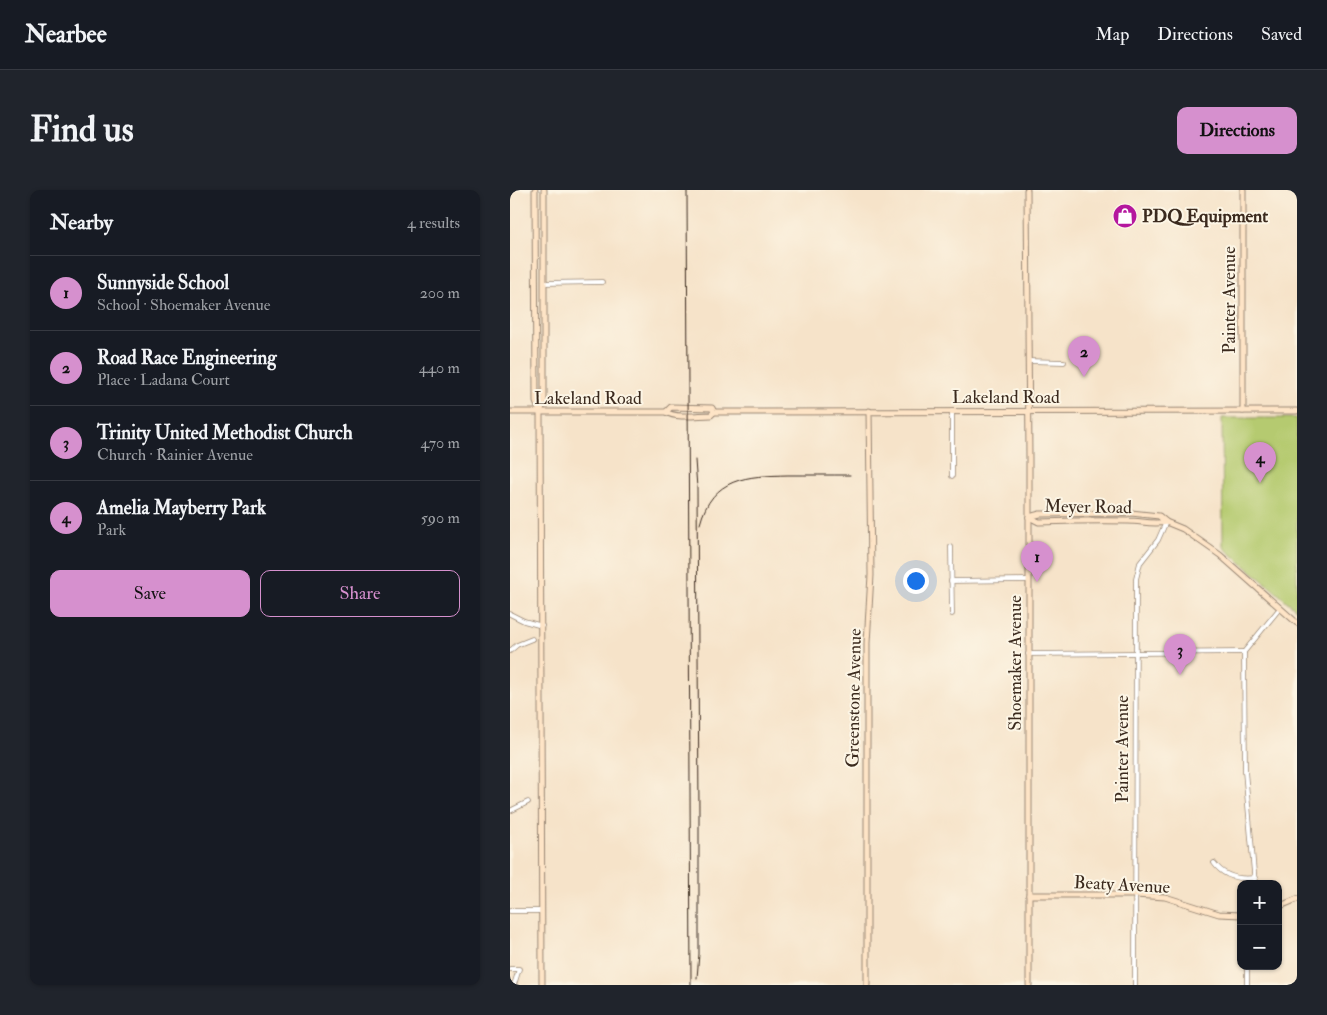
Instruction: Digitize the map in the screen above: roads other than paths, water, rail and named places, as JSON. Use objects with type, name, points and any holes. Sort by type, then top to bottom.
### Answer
[{"type":"main road","points":[[535,190],[536,402],[540,412],[542,626],[542,985]]},
{"type":"main road","points":[[540,412],[544,402],[544,190]]},
{"type":"main road","name":"Shoemaker Avenue","points":[[1027,190],[1029,985]]},
{"type":"main road","name":"Painter Avenue","points":[[1243,190],[1243,411]]},
{"type":"main road","points":[[535,283],[544,283]]},
{"type":"main road","name":"Lakeland Road","points":[[510,412],[666,412],[671,408],[712,408],[714,412],[1297,411]]},
{"type":"main road","name":"Greenstone Avenue","points":[[867,985],[867,643],[871,575],[869,411]]},
{"type":"main road","points":[[1110,520],[1111,513]]},
{"type":"main road","name":"Meyer Road","points":[[1029,517],[1040,514],[1111,513],[1159,516],[1166,522],[1183,529],[1201,541],[1297,623]]},
{"type":"main road","name":"Meyer Road","points":[[1029,517],[1039,522],[1110,520],[1130,520],[1158,524],[1166,522]]},
{"type":"main road","name":"Beaty Avenue","points":[[1029,896],[1165,897],[1219,914],[1237,915]]},
{"type":"main road","points":[[1282,905],[1297,899]]},
{"type":"street","points":[[544,283],[602,282]]},
{"type":"street","points":[[1028,361],[1064,362]]},
{"type":"street","points":[[952,411],[952,476]]},
{"type":"street","name":"Painter Avenue","points":[[1136,985],[1137,574],[1143,558],[1158,540],[1166,522]]},
{"type":"street","points":[[951,547],[952,614]]},
{"type":"street","points":[[951,581],[1028,580]]},
{"type":"street","points":[[1214,863],[1220,871],[1231,877],[1242,879],[1254,878],[1245,771],[1244,652],[1280,608]]},
{"type":"street","points":[[510,614],[524,621],[542,626]]},
{"type":"street","points":[[510,650],[532,639]]},
{"type":"street","points":[[1028,654],[1244,652]]},
{"type":"street","points":[[510,811],[528,802]]},
{"type":"street","points":[[510,911],[542,911]]},
{"type":"street","points":[[510,969],[519,969],[514,985]]},
{"type":"street","points":[[1247,970],[1247,985]]},
{"type":"railway","points":[[687,190],[691,985]]},
{"type":"railway","points":[[695,460],[697,488],[699,814],[699,954],[697,978]]},
{"type":"railway","points":[[700,524],[706,508],[713,497],[722,488],[733,482],[773,475],[850,475]]},
{"type":"place","name":"PDQ Equipment","points":[[1125,216]]},
{"type":"place","name":"Road Race Engineering","points":[[1084,377]]},
{"type":"place","name":"Amelia Mayberry Park","points":[[1260,483]]},
{"type":"place","name":"Sunnyside School","points":[[1037,582]]},
{"type":"place","name":"Trinity United Methodist Church","points":[[1180,675]]}]
